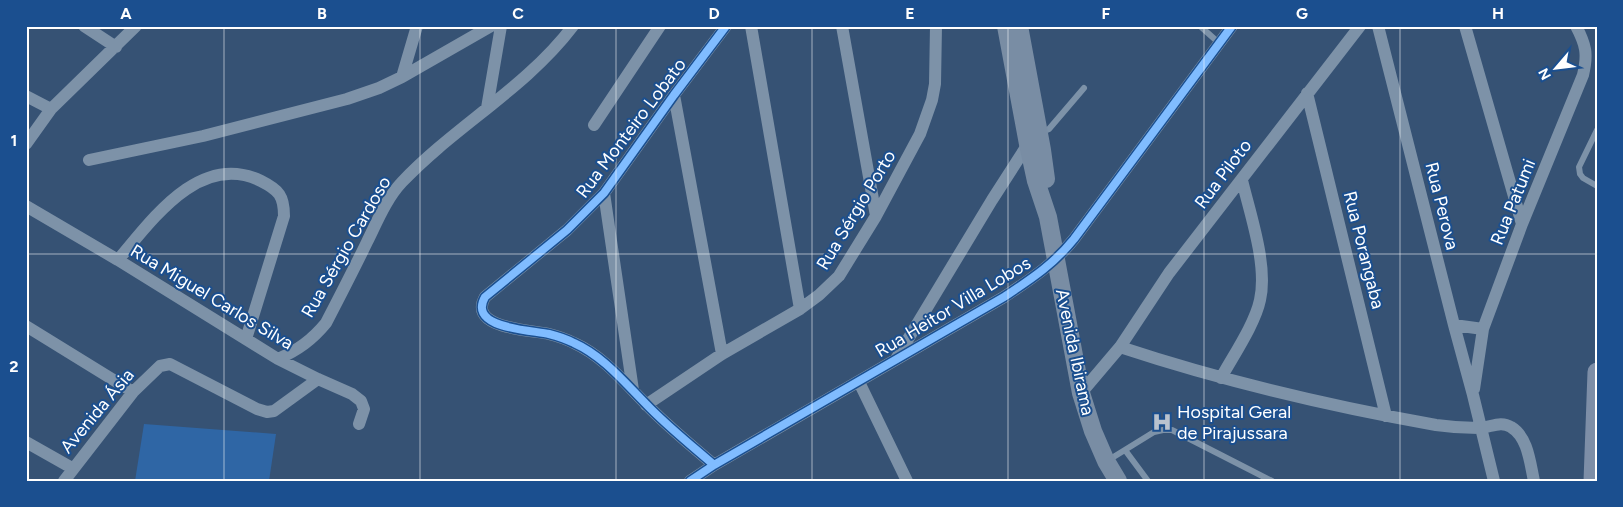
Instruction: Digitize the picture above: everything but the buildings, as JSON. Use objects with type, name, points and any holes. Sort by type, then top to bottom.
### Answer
[{"type":"main road","name":"Avenida Ibirama","points":[[1006,26],[1047,187],[1048,217],[1081,393],[1093,431],[1106,461],[1118,481]]},
{"type":"main road","name":"Avenida Ibirama","points":[[1019,26],[1033,138]]},
{"type":"main road","points":[[1593,481],[1597,372]]},
{"type":"street","points":[[84,26],[116,46]]},
{"type":"street","points":[[26,144],[51,109],[136,26]]},
{"type":"street","points":[[402,77],[417,26]]},
{"type":"street","points":[[89,160],[263,122],[347,99],[402,77],[491,26]]},
{"type":"street","points":[[487,108],[501,26]]},
{"type":"street","name":"Rua Sérgio Cardoso","points":[[278,358],[304,345],[326,323],[386,206],[400,184],[421,164],[509,91],[550,53],[573,26]]},
{"type":"street","points":[[594,125],[660,26]]},
{"type":"street","name":"Rua Monteiro Lobato","points":[[714,465],[646,405],[633,390],[594,354],[574,343],[549,334],[496,324],[486,317],[482,309],[482,302],[485,297],[567,230],[604,193],[726,26]]},
{"type":"street","points":[[751,26],[800,308]]},
{"type":"street","points":[[842,26],[876,216]]},
{"type":"street","name":"Rua Sérgio Porto","points":[[646,405],[722,354],[800,308],[819,295],[839,276],[876,216],[920,134],[935,84],[936,26]]},
{"type":"street","name":"Rua Heitor Villa Lobos","points":[[690,481],[714,465],[896,359],[947,332],[1004,297],[1056,260],[1074,239],[1232,26]]},
{"type":"street","name":"Rua Piloto","points":[[1081,393],[1120,347],[1169,273],[1360,26]]},
{"type":"street","name":"Rua Perova","points":[[1378,26],[1454,325],[1474,394]]},
{"type":"street","points":[[1465,26],[1522,224]]},
{"type":"street","name":"Rua Patumi","points":[[1474,394],[1483,329],[1522,224],[1583,75],[1587,59],[1585,45],[1576,26]]},
{"type":"street","name":"Rua Porangaba","points":[[1307,93],[1386,416]]},
{"type":"street","points":[[26,96],[51,109]]},
{"type":"street","points":[[674,96],[722,354]]},
{"type":"street","points":[[896,359],[992,200],[1033,138]]},
{"type":"street","points":[[118,260],[171,200],[203,179],[235,172],[256,178],[269,185],[278,192],[284,203],[284,216],[246,339]]},
{"type":"street","points":[[1221,378],[1251,323],[1260,300],[1261,265],[1256,235],[1242,180]]},
{"type":"street","points":[[604,193],[633,390]]},
{"type":"street","name":"Rua Miguel Carlos Silva","points":[[26,206],[278,358],[352,394],[361,401],[364,409],[359,424]]},
{"type":"street","points":[[1454,325],[1483,329]]},
{"type":"street","points":[[26,326],[133,392]]},
{"type":"street","points":[[1120,347],[1221,378],[1386,416],[1442,426],[1480,428],[1502,423],[1521,434],[1526,446],[1534,481]]},
{"type":"street","name":"Avenida Ásia","points":[[64,481],[72,468],[133,392],[160,366],[170,364],[257,409],[267,412],[274,411],[318,379]]},
{"type":"street","points":[[859,382],[907,481]]},
{"type":"street","points":[[1474,394],[1480,428],[1494,481]]},
{"type":"street","points":[[26,442],[72,468]]},
{"type":"lane","points":[[1200,26],[1220,44]]},
{"type":"lane","points":[[1033,138],[1049,129],[1084,88]]},
{"type":"lane","points":[[1597,130],[1579,167],[1583,178],[1597,186]]},
{"type":"lane","points":[[1106,461],[1154,432],[1172,430],[1272,481]]},
{"type":"lane","points":[[1125,450],[1148,481]]},
{"type":"shaded area","points":[[144,424],[276,434],[269,481],[135,481]]},
{"type":"cycle path","points":[[714,465],[662,420],[613,370],[585,348],[549,334],[517,329],[493,322],[485,316],[482,308],[485,297],[567,230],[604,193],[726,26]]},
{"type":"cycle path","points":[[690,481],[714,465],[1004,297],[1050,264],[1074,239],[1232,26]]},
{"type":"place","name":"Hospital Geral de Pirajussara","points":[[1162,422]]}]
